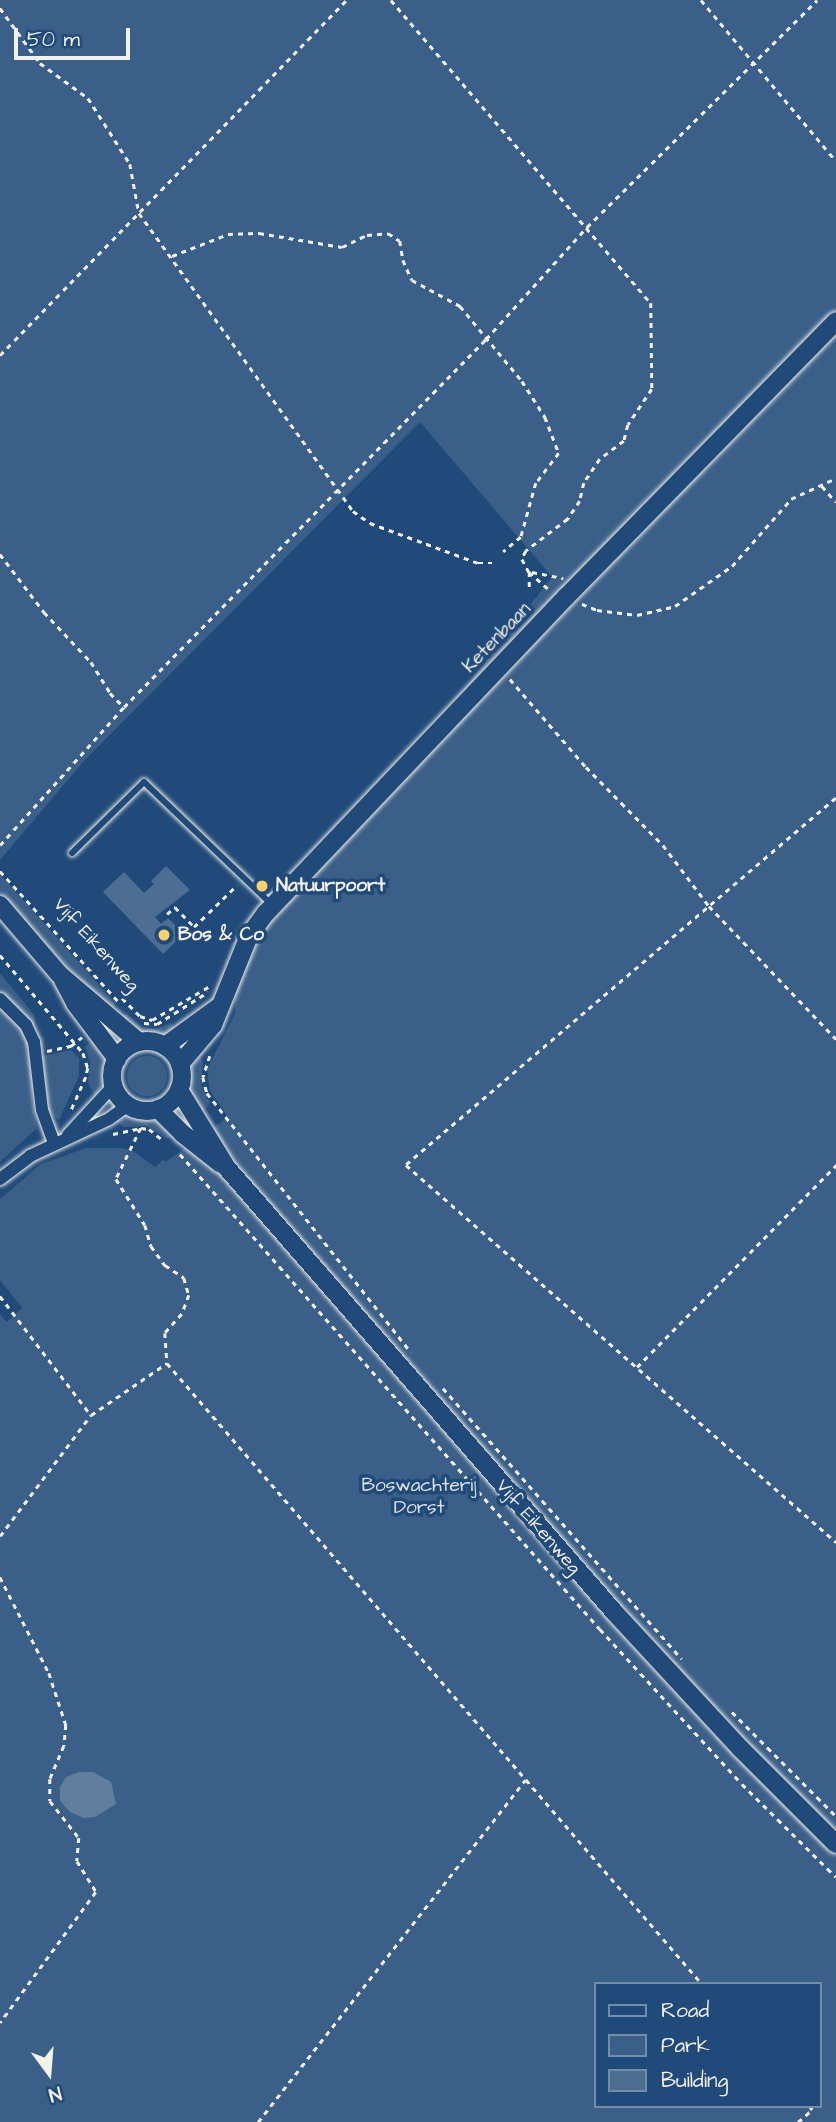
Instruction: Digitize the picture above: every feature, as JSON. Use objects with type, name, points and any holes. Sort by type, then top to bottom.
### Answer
[{"type":"main road","name":"Ketenbaan","points":[[180,1065],[208,1034],[220,1006],[224,980],[249,936],[273,906],[566,597],[836,321]]},
{"type":"main road","name":"Vijf Eikenweg","points":[[0,905],[59,974],[139,1042]]},
{"type":"main road","name":"Vijf Eikenweg","points":[[59,974],[75,1003],[117,1059]]},
{"type":"main road","points":[[165,1046],[220,1006]]},
{"type":"main road","points":[[139,1042],[157,1042],[165,1046],[180,1065],[179,1090],[170,1102],[158,1109],[142,1110],[128,1105],[114,1085],[113,1071],[117,1059],[130,1046],[139,1042]]},
{"type":"main road","name":"Vijf Eikenweg","points":[[179,1090],[227,1168],[615,1613],[741,1749],[836,1844]]},
{"type":"main road","name":"Vijf Eikenweg","points":[[158,1109],[183,1134],[227,1168]]},
{"type":"street","points":[[0,999],[26,1025],[34,1042],[42,1110],[60,1140]]},
{"type":"street","points":[[60,1140],[114,1085]]},
{"type":"street","points":[[0,1180],[30,1156],[109,1119],[128,1105]]},
{"type":"lane","points":[[72,853],[144,782],[273,906]]},
{"type":"path","points":[[0,355],[347,0]]},
{"type":"path","points":[[391,0],[651,303],[652,389],[628,425],[624,441],[600,459],[584,483],[580,501],[568,519],[526,551],[522,559],[529,572],[550,590],[597,610],[637,615],[675,606],[732,566],[791,499],[836,478]]},
{"type":"path","points":[[701,0],[836,161]]},
{"type":"path","points":[[0,845],[124,707],[486,339],[587,227],[817,0]]},
{"type":"path","points":[[0,8],[40,63],[88,98],[130,163],[139,213],[353,511],[370,523],[478,563],[492,563]]},
{"type":"path","points":[[171,256],[228,234],[259,233],[342,247],[367,235],[388,233],[400,241],[403,260],[412,280],[460,306],[522,381],[545,417],[559,453],[536,483],[521,537],[503,552]]},
{"type":"path","points":[[822,486],[836,502]]},
{"type":"path","points":[[0,554],[44,612],[91,662],[110,693],[124,707]]},
{"type":"path","points":[[529,572],[581,582]]},
{"type":"path","points":[[528,587],[529,572]]},
{"type":"path","points":[[499,667],[586,767],[663,845],[709,906],[836,1040]]},
{"type":"path","points":[[836,798],[406,1165],[836,1542]]},
{"type":"path","name":"Vijf Eikenweg","points":[[0,871],[137,1021],[157,1024],[224,980]]},
{"type":"path","points":[[167,914],[175,907],[194,927],[244,878]]},
{"type":"path","points":[[0,955],[83,1053],[88,1068],[83,1086]]},
{"type":"path","points":[[122,998],[139,1016],[152,1020],[224,980]]},
{"type":"path","points":[[208,1059],[203,1077],[207,1093],[414,1355]]},
{"type":"path","points":[[120,1132],[142,1128],[155,1133],[170,1146]]},
{"type":"path","points":[[142,1128],[116,1179],[145,1226],[151,1246],[165,1265],[184,1278],[190,1295],[182,1314],[164,1333],[167,1363],[700,1982]]},
{"type":"path","name":"Vijf Eikenweg","points":[[176,1151],[668,1705],[765,1808],[836,1877]]},
{"type":"path","points":[[637,1367],[836,1165]]},
{"type":"path","points":[[0,1296],[91,1415]]},
{"type":"path","points":[[0,1536],[91,1415],[167,1363]]},
{"type":"path","name":"Vijf Eikenweg","points":[[441,1386],[690,1668]]},
{"type":"path","points":[[0,1577],[49,1673],[66,1725],[64,1746],[50,1779],[50,1801],[79,1838],[77,1861],[96,1892],[0,2023]]},
{"type":"path","points":[[726,1707],[836,1816]]},
{"type":"path","points":[[258,2122],[525,1780]]},
{"type":"path","points":[[798,2122],[812,2110],[810,2108]]},
{"type":"green space","name":"Boswachterij Dorst","points":[[0,0],[836,0],[836,2122],[0,2122],[0,1314],[7,1322],[22,1308],[0,1280],[0,1199],[41,1164],[86,1148],[122,1148],[133,1151],[155,1167],[228,1117],[210,1091],[207,1069],[235,1014],[235,989],[258,936],[294,897],[289,891],[392,781],[552,577],[420,422],[84,761],[0,860]]},
{"type":"green space","points":[[0,874],[116,1004],[109,1010],[90,993],[0,893]]},
{"type":"green space","points":[[0,973],[35,1016],[32,1101],[37,1128],[0,1162]]},
{"type":"green space","points":[[127,1014],[142,1027],[155,1029],[171,1023],[177,1032],[161,1036],[140,1033],[121,1016]]},
{"type":"green space","points":[[95,1038],[106,1059],[103,1083],[95,1097],[88,1083],[90,1062],[85,1047]]},
{"type":"green space","points":[[71,1050],[79,1058],[79,1076],[59,1120],[49,1111],[42,1056]]},
{"type":"green space","points":[[198,1054],[203,1062],[201,1085],[210,1103],[200,1116],[188,1094],[192,1068]]},
{"type":"green space","points":[[147,1056],[155,1057],[161,1062],[166,1068],[166,1084],[161,1090],[155,1095],[147,1096],[139,1095],[133,1090],[128,1084],[127,1076],[128,1068],[133,1062],[139,1057]]},
{"type":"green space","points":[[129,1117],[159,1122],[176,1137],[166,1138],[146,1126],[124,1127],[116,1121]]},
{"type":"shaded area","points":[[79,1772],[93,1772],[111,1782],[116,1804],[95,1817],[84,1818],[70,1812],[60,1801],[60,1787],[66,1777]]},
{"type":"building","points":[[166,866],[190,890],[155,917],[161,924],[168,918],[184,934],[163,954],[103,892],[124,872],[144,893],[154,884],[151,881]]},
{"type":"place","name":"Natuurpoort","points":[[262,886]]},
{"type":"place","name":"Bos & Co","points":[[164,935]]}]
